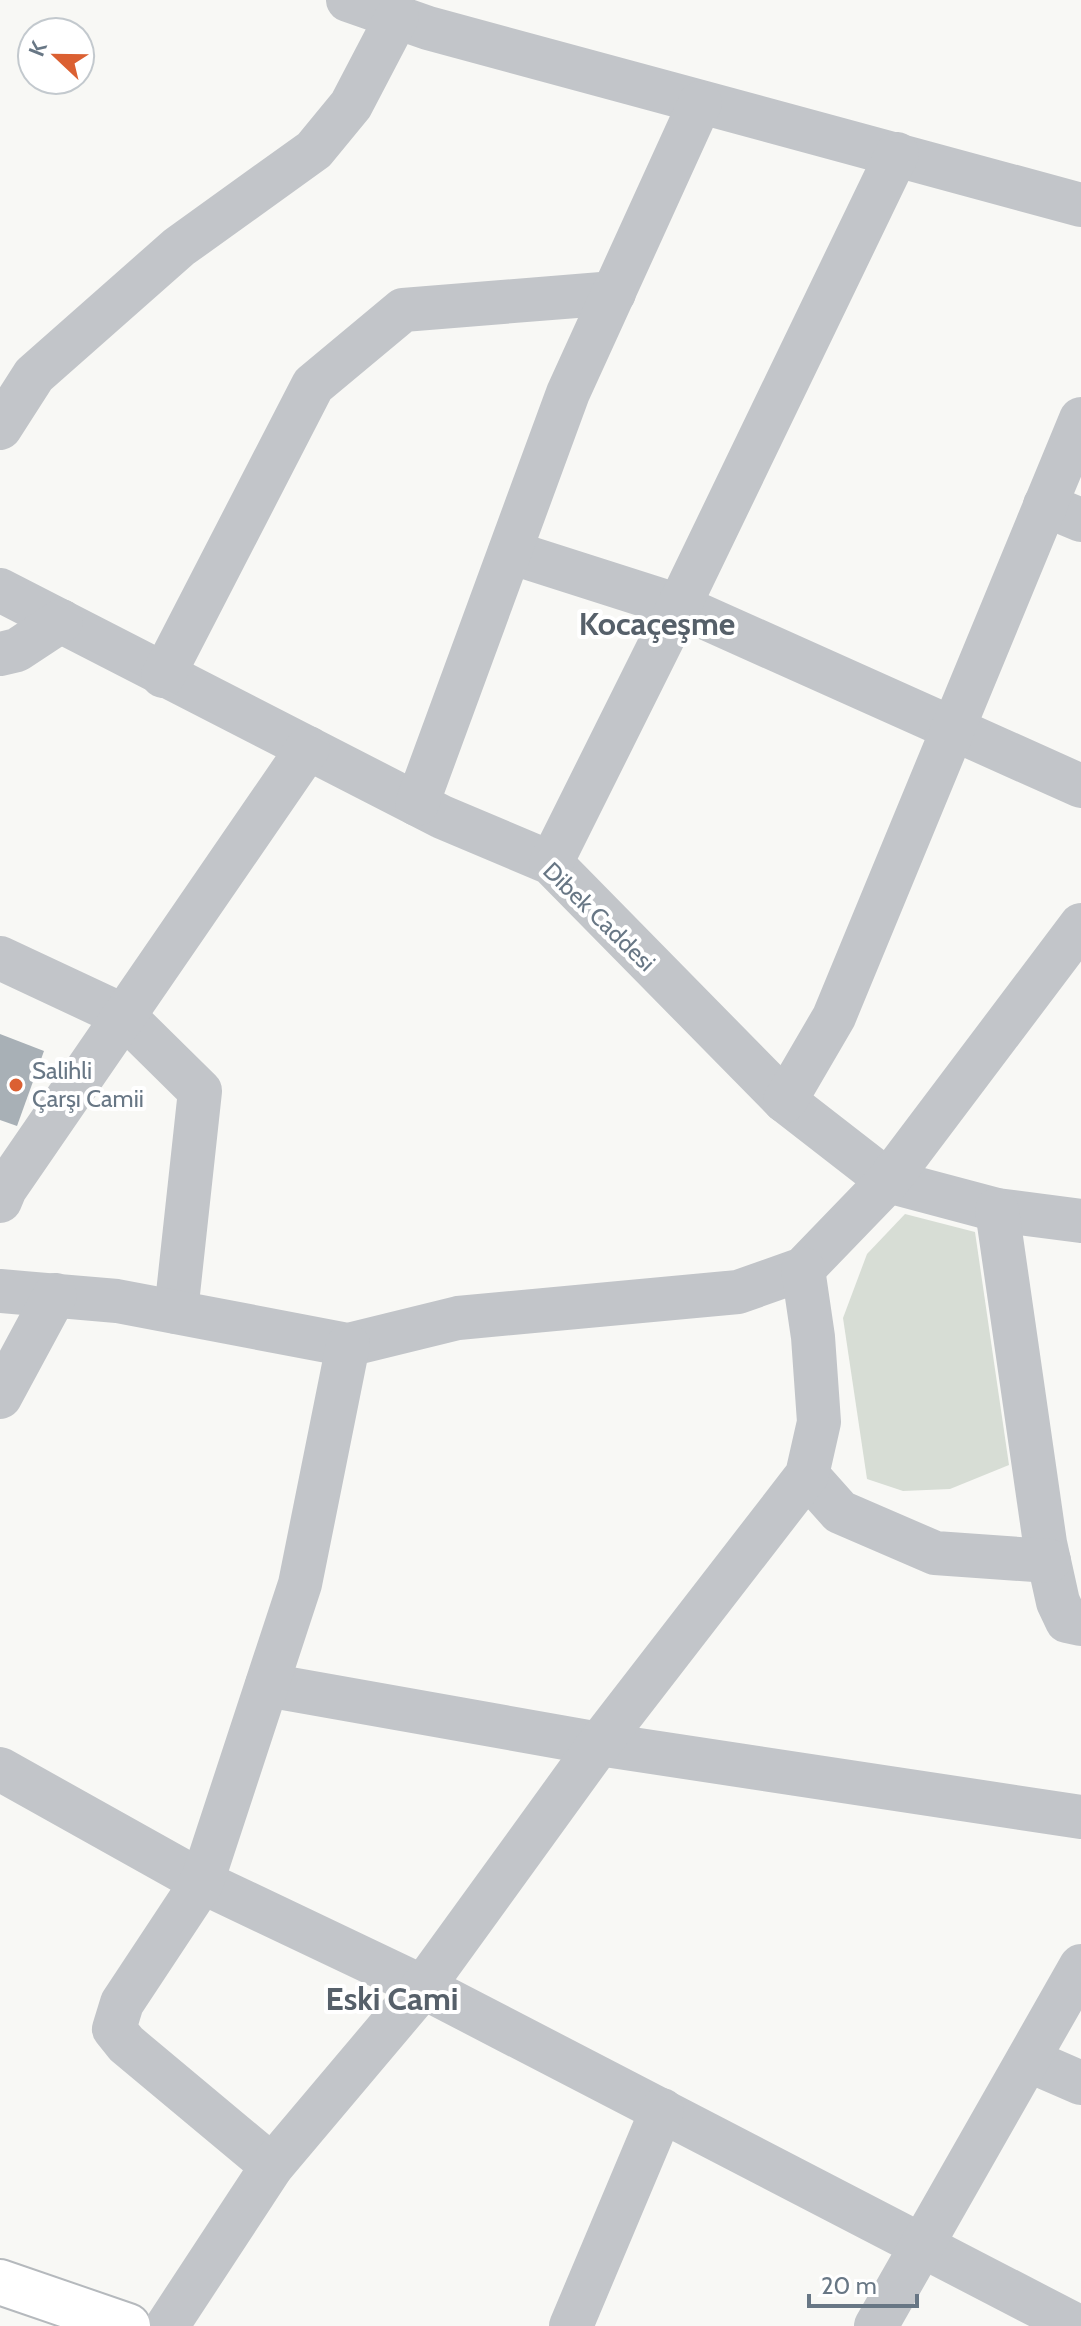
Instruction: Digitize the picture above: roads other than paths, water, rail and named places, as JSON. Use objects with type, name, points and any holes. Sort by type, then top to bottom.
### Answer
[{"type":"main road","points":[[0,2282],[128,2326]]},
{"type":"street","points":[[348,0],[428,28],[1081,205]]},
{"type":"street","points":[[0,428],[34,375],[179,247],[314,150],[351,105],[397,17]]},
{"type":"street","points":[[417,804],[568,393],[700,103]]},
{"type":"street","points":[[551,863],[897,154]]},
{"type":"street","points":[[163,676],[313,385],[403,310],[614,293]]},
{"type":"street","points":[[785,1101],[834,1017],[952,730],[1063,512],[1081,419]]},
{"type":"street","points":[[510,552],[679,606],[1081,786]]},
{"type":"street","name":"Dibek Caddesi","points":[[0,590],[417,804],[551,863],[785,1101],[888,1181],[997,1210],[1081,1221]]},
{"type":"street","points":[[0,654],[17,650],[61,621]]},
{"type":"street","points":[[2,1193],[308,748]]},
{"type":"street","points":[[0,1397],[18,1289],[117,1301],[348,1345],[458,1318],[738,1292],[803,1269],[888,1181],[1081,925]]},
{"type":"street","points":[[0,958],[124,1016],[200,1091],[176,1312]]},
{"type":"street","points":[[997,1210],[1049,1561],[1058,1602],[1067,1621],[1081,1624]]},
{"type":"street","points":[[167,2326],[272,2166],[423,1987],[599,1744],[807,1475],[819,1422],[813,1337],[803,1269]]},
{"type":"street","points":[[272,2166],[126,2044],[114,2029],[122,2003],[202,1882],[300,1584],[348,1345]]},
{"type":"street","points":[[807,1475],[840,1512],[935,1553],[1049,1561]]},
{"type":"street","points":[[267,1685],[599,1744],[1081,1817]]},
{"type":"street","points":[[0,1769],[202,1882],[423,1987],[1077,2326]]},
{"type":"street","points":[[876,2326],[1081,1966]]},
{"type":"street","points":[[1028,2060],[1081,2083]]},
{"type":"street","points":[[571,2326],[662,2110]]},
{"type":"place","name":"Salihli Çarşı Camii","points":[[16,1085]]},
{"type":"district","name":"Kocaçeşme","points":[[657,624]]},
{"type":"district","name":"Eski Cami","points":[[392,1999]]}]
